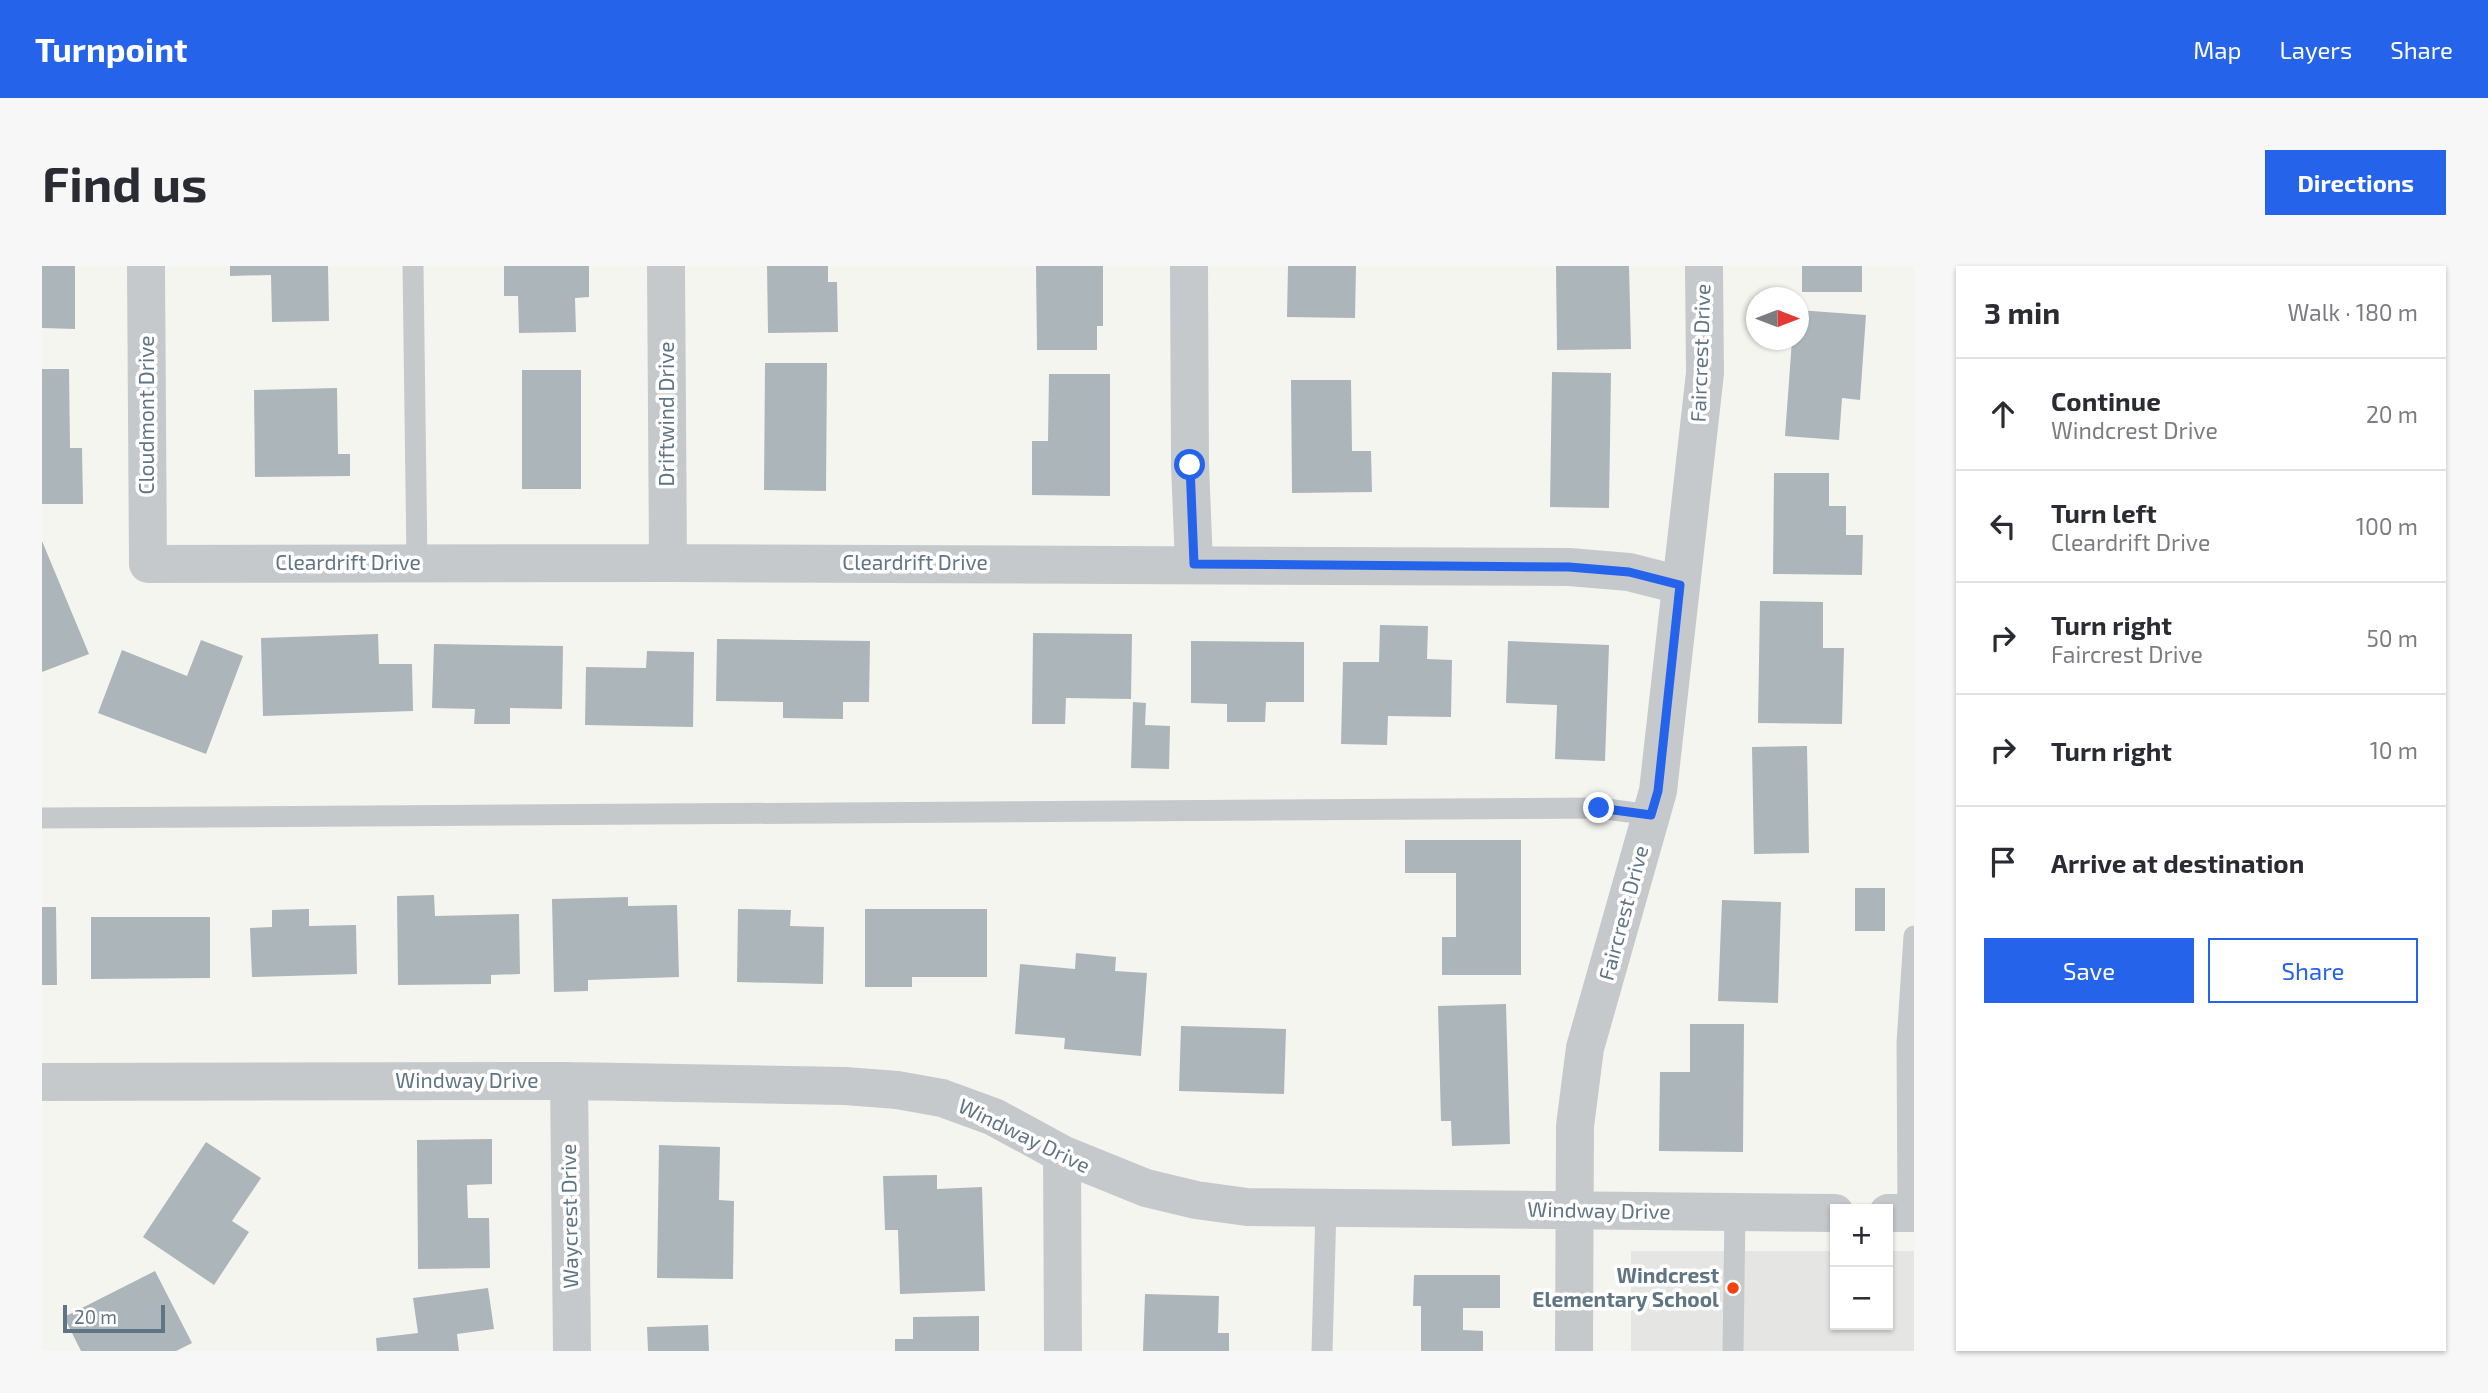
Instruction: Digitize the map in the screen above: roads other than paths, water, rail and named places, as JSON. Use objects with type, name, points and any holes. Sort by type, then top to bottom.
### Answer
[{"type":"street","name":"Cloudmont Drive","points":[[146,266],[148,564]]},
{"type":"street","name":"Driftwind Drive","points":[[666,266],[668,563]]},
{"type":"street","points":[[1189,266],[1190,465],[1194,564]]},
{"type":"street","name":"Faircrest Drive","points":[[1574,1351],[1575,1126],[1585,1048],[1658,791],[1705,373],[1704,266]]},
{"type":"street","name":"Cleardrift Drive","points":[[148,564],[1194,564],[1569,567],[1629,572],[1680,585]]},
{"type":"street","name":"Windway Drive","points":[[42,1082],[569,1081],[897,1090],[942,1098],[994,1117],[1062,1154],[1146,1188],[1196,1200],[1247,1207],[1830,1213]]},
{"type":"street","name":"Waycrest Drive","points":[[569,1081],[572,1351]]},
{"type":"street","points":[[1062,1154],[1063,1351]]},
{"type":"lane","points":[[413,266],[417,563]]},
{"type":"lane","points":[[42,818],[1599,808],[1651,815]]},
{"type":"lane","points":[[1903,1213],[1907,1043],[1914,936]]},
{"type":"lane","points":[[1322,1351],[1326,1208]]},
{"type":"lane","points":[[1734,1351],[1735,1213]]},
{"type":"place","name":"Windcrest Elementary School","points":[[1733,1288]]}]
